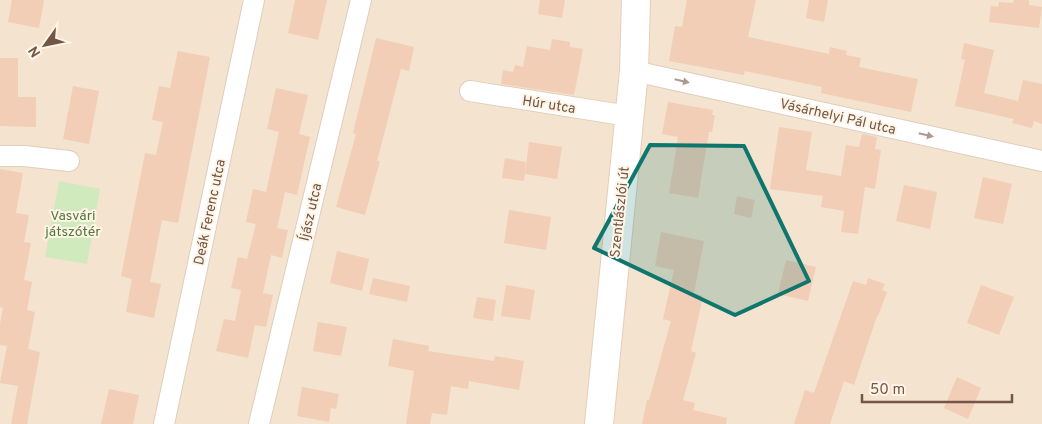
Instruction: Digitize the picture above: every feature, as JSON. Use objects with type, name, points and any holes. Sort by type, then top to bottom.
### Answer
[{"type":"main road","name":"Szentlászlói út","points":[[599,424],[634,70],[636,0]]},
{"type":"street","name":"Deák Ferenc utca","points":[[164,424],[254,0]]},
{"type":"street","name":"Íjász utca","points":[[259,424],[361,0]]},
{"type":"street","name":"Vásárhelyi Pál utca","points":[[634,70],[1042,161]]},
{"type":"street","name":"Húr utca","points":[[470,91],[629,116]]},
{"type":"street","points":[[0,156],[24,156],[69,161]]},
{"type":"highlighted area","points":[[650,145],[744,146],[809,281],[735,315],[594,248]]},
{"type":"shaded area","points":[[0,0],[1042,0],[1042,424],[0,424]]},
{"type":"green space","name":"Vasvári játszótér","points":[[59,181],[100,189],[87,264],[45,257]]},
{"type":"building","points":[[12,0],[44,0],[39,28],[8,22]]},
{"type":"building","points":[[295,0],[327,0],[318,40],[288,33]]},
{"type":"building","points":[[540,0],[565,0],[562,18],[538,14]]},
{"type":"building","points":[[687,0],[756,0],[748,37],[829,54],[830,47],[847,51],[846,55],[861,58],[859,67],[918,79],[911,112],[821,93],[822,87],[745,71],[744,75],[669,61],[675,26],[682,27]]},
{"type":"building","points":[[809,0],[828,0],[824,22],[806,18]]},
{"type":"building","points":[[1014,0],[1029,0],[1029,5],[1042,7],[1039,28],[989,22],[991,6],[998,7],[999,2],[1013,3]]},
{"type":"building","points":[[376,38],[414,47],[409,71],[401,69],[377,161],[380,161],[365,215],[336,207],[356,134],[353,133]]},
{"type":"building","points":[[552,39],[570,42],[570,47],[583,49],[574,95],[501,84],[503,70],[513,72],[515,65],[523,67],[527,46],[550,50]]},
{"type":"building","points":[[964,43],[994,50],[984,93],[1018,101],[1023,80],[1042,84],[1042,124],[1034,121],[1032,128],[1012,123],[1014,119],[955,106],[965,60],[961,59]]},
{"type":"building","points":[[178,51],[210,57],[178,223],[162,220],[150,282],[161,284],[154,318],[126,312],[132,279],[121,276],[145,153],[156,155],[163,122],[152,120],[159,86],[170,88]]},
{"type":"building","points":[[0,58],[18,58],[18,97],[36,97],[36,127],[0,126]]},
{"type":"building","points":[[73,86],[99,91],[89,144],[63,139]]},
{"type":"building","points":[[276,88],[308,95],[299,134],[310,137],[297,195],[285,192],[277,228],[288,230],[282,258],[271,255],[263,293],[273,295],[266,327],[255,325],[248,358],[216,351],[224,319],[235,321],[241,290],[231,288],[238,257],[247,259],[256,224],[246,222],[253,189],[266,192],[279,132],[267,129]]},
{"type":"building","points":[[668,102],[713,110],[712,115],[715,115],[712,132],[709,132],[698,198],[669,193],[678,137],[662,134]]},
{"type":"building","points":[[779,127],[812,132],[806,170],[841,176],[846,145],[859,147],[862,134],[877,137],[875,149],[881,150],[875,189],[865,187],[858,234],[841,232],[844,211],[821,207],[823,196],[770,189]]},
{"type":"building","points":[[529,142],[562,147],[557,179],[525,174]]},
{"type":"building","points":[[505,158],[526,162],[524,181],[502,178]]},
{"type":"building","points":[[0,169],[23,173],[16,213],[29,215],[24,242],[31,243],[24,280],[32,282],[27,310],[35,312],[28,349],[40,352],[27,424],[11,424],[18,386],[0,383],[7,346],[0,345],[0,324],[3,308],[0,307]]},
{"type":"building","points":[[983,177],[1012,184],[1003,224],[974,218]]},
{"type":"building","points":[[904,185],[937,192],[930,229],[896,221]]},
{"type":"building","points":[[737,196],[755,200],[751,218],[734,214]]},
{"type":"building","points":[[509,210],[551,217],[546,250],[504,243]]},
{"type":"building","points":[[661,232],[704,241],[694,293],[703,296],[691,351],[696,353],[683,400],[695,403],[693,410],[727,418],[726,424],[642,424],[647,400],[649,400],[671,321],[663,319],[674,270],[655,266]]},
{"type":"building","points":[[337,251],[369,259],[362,291],[330,283]]},
{"type":"building","points":[[786,260],[816,267],[808,301],[778,294]]},
{"type":"building","points":[[373,278],[410,286],[407,302],[369,294]]},
{"type":"building","points":[[868,278],[885,284],[882,290],[887,292],[854,385],[844,381],[830,424],[794,424],[805,390],[814,393],[853,281],[866,285]]},
{"type":"building","points":[[506,285],[535,290],[530,320],[501,316]]},
{"type":"building","points":[[981,285],[1014,297],[999,335],[967,323]]},
{"type":"building","points":[[477,297],[496,300],[493,321],[473,318]]},
{"type":"building","points":[[318,322],[347,327],[341,356],[313,351]]},
{"type":"building","points":[[393,339],[429,346],[428,351],[494,361],[495,356],[524,361],[519,390],[469,381],[468,389],[451,386],[447,415],[432,413],[430,424],[406,424],[414,371],[388,366]]},
{"type":"building","points":[[957,377],[981,388],[968,419],[944,408]]},
{"type":"building","points":[[302,387],[339,394],[336,409],[331,408],[329,422],[297,416]]},
{"type":"building","points":[[109,389],[139,395],[133,424],[101,424]]}]
